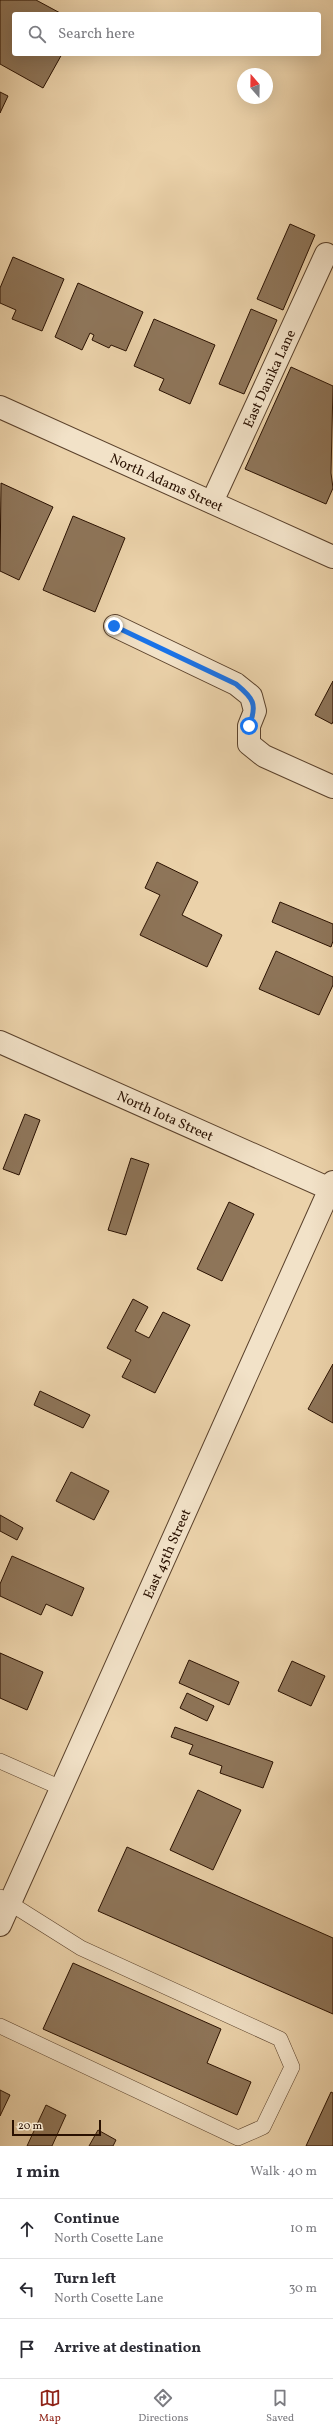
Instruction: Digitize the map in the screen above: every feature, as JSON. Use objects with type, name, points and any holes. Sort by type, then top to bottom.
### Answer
[{"type":"street","name":"East Danika Lane","points":[[212,502],[326,254]]},
{"type":"street","name":"North Adams Street","points":[[0,407],[333,557]]},
{"type":"street","points":[[114,626],[236,684],[251,696],[255,711],[249,726],[249,744],[264,756],[333,787]]},
{"type":"street","name":"North Iota Street","points":[[0,1042],[331,1185]]},
{"type":"street","name":"East 45th Street","points":[[0,1925],[4,1900],[61,1788],[331,1185]]},
{"type":"lane","points":[[0,1761],[61,1788]]},
{"type":"lane","points":[[0,2026],[238,2138],[263,2127],[292,2067],[280,2039],[81,1948],[4,1900]]},
{"type":"building","points":[[0,0],[36,0],[58,12],[12,12],[12,56],[61,56],[43,88],[0,64]]},
{"type":"building","points":[[0,92],[8,96],[0,113]]},
{"type":"building","points":[[290,224],[315,235],[283,310],[257,299]]},
{"type":"building","points":[[13,257],[64,279],[42,331],[12,319],[16,310],[0,303],[0,288]]},
{"type":"building","points":[[78,283],[143,312],[126,351],[111,345],[109,348],[92,340],[94,335],[90,333],[82,350],[55,337]]},
{"type":"building","points":[[251,309],[277,320],[244,394],[219,384]]},
{"type":"building","points":[[154,319],[215,345],[190,404],[159,390],[164,379],[134,366]]},
{"type":"building","points":[[291,367],[333,386],[331,473],[333,488],[326,504],[245,469]]},
{"type":"building","points":[[1,483],[53,507],[19,580],[0,571]]},
{"type":"building","points":[[73,516],[125,538],[95,612],[43,590]]},
{"type":"building","points":[[333,681],[333,721],[332,724],[315,715]]},
{"type":"building","points":[[157,862],[198,882],[182,915],[222,935],[207,967],[140,935],[160,895],[145,888]]},
{"type":"building","points":[[280,902],[333,924],[333,941],[331,947],[272,922]]},
{"type":"building","points":[[276,951],[333,977],[333,985],[319,1015],[259,989]]},
{"type":"building","points":[[25,1114],[40,1120],[19,1175],[3,1169]]},
{"type":"building","points":[[131,1158],[149,1164],[126,1235],[108,1230]]},
{"type":"building","points":[[229,1202],[254,1214],[222,1281],[197,1269]]},
{"type":"building","points":[[133,1299],[148,1307],[135,1331],[149,1338],[163,1312],[190,1325],[155,1393],[122,1377],[131,1360],[107,1348]]},
{"type":"building","points":[[333,1364],[333,1423],[308,1409]]},
{"type":"building","points":[[40,1391],[90,1415],[83,1428],[34,1405]]},
{"type":"building","points":[[71,1472],[109,1491],[94,1520],[56,1501]]},
{"type":"building","points":[[0,1515],[23,1528],[17,1540],[0,1531]]},
{"type":"building","points":[[12,1556],[84,1588],[72,1616],[46,1604],[41,1615],[0,1596],[0,1584]]},
{"type":"building","points":[[0,1653],[43,1672],[27,1710],[0,1698]]},
{"type":"building","points":[[189,1660],[239,1682],[229,1705],[179,1683]]},
{"type":"building","points":[[292,1661],[325,1676],[311,1706],[278,1691]]},
{"type":"building","points":[[187,1693],[214,1706],[207,1721],[180,1708]]},
{"type":"building","points":[[175,1727],[273,1762],[263,1788],[220,1773],[222,1766],[189,1754],[193,1745],[171,1737]]},
{"type":"building","points":[[198,1790],[241,1810],[213,1870],[170,1850]]},
{"type":"building","points":[[127,1847],[333,1938],[333,2014],[98,1911]]},
{"type":"building","points":[[73,1963],[221,2029],[207,2063],[251,2082],[237,2115],[43,2029]]},
{"type":"building","points":[[0,2090],[10,2095],[0,2116]]},
{"type":"building","points":[[331,2092],[333,2093],[333,2146],[306,2146]]},
{"type":"building","points":[[46,2105],[66,2115],[52,2146],[27,2146]]},
{"type":"building","points":[[98,2130],[116,2140],[113,2146],[89,2146]]},
{"type":"route","points":[[114,626],[236,684],[251,696],[255,711],[249,726]]}]
